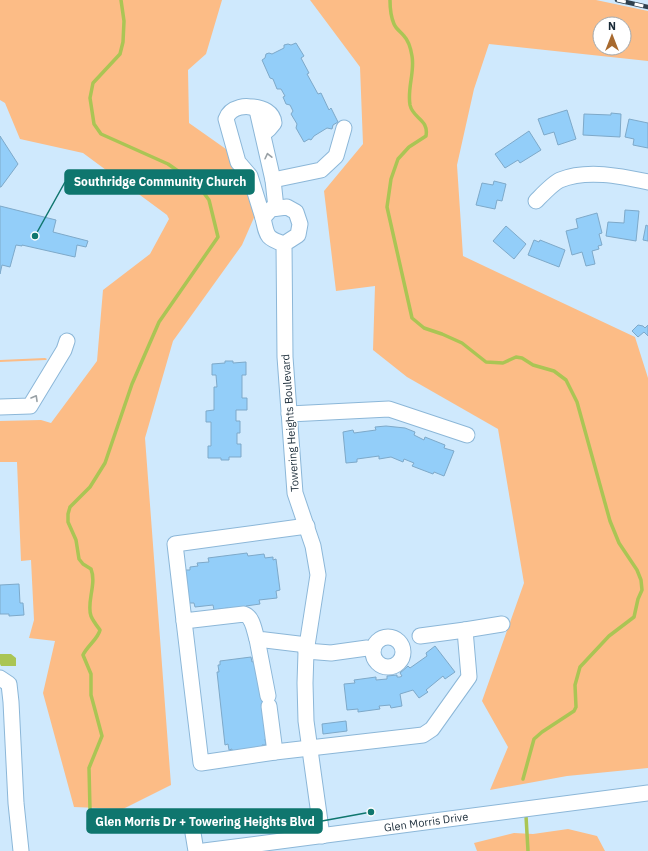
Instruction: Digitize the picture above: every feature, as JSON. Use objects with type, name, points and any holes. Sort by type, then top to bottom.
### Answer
[{"type":"street","points":[[263,218],[271,209],[287,207],[296,212],[300,224],[298,235],[284,244],[272,240],[266,234],[263,218],[250,176],[238,162],[226,119],[228,113],[232,110],[247,106],[253,107],[257,110],[274,180],[276,208]]},
{"type":"street","points":[[274,180],[321,170],[336,156],[344,128]]},
{"type":"street","points":[[536,201],[558,181],[588,174],[648,182]]},
{"type":"street","name":"Towering Heights Boulevard","points":[[284,244],[285,357],[295,493],[313,546],[318,575],[306,648],[305,683],[306,722],[322,836]]},
{"type":"street","points":[[0,407],[30,406],[64,350],[67,341]]},
{"type":"street","points":[[289,414],[389,409],[467,435]]},
{"type":"street","points":[[307,526],[175,544],[201,763],[275,752],[423,735],[432,729],[469,677],[465,630]]},
{"type":"street","points":[[184,621],[244,614],[251,619],[257,639],[269,701],[275,752]]},
{"type":"street","points":[[420,636],[502,624]]},
{"type":"street","points":[[257,639],[331,654],[367,648],[373,650]]},
{"type":"street","points":[[0,678],[9,684],[16,803],[21,851]]},
{"type":"street","name":"Glen Morris Drive","points":[[204,851],[648,793]]},
{"type":"street","points":[[194,833],[196,851]]},
{"type":"shaded area","points":[[0,0],[222,0],[206,54],[188,70],[189,123],[250,166],[259,206],[242,245],[173,341],[145,438],[171,785],[123,809],[74,807],[43,693],[55,641],[29,638],[34,620],[31,560],[21,561],[17,462],[0,462],[0,421],[41,420],[51,423],[97,361],[103,290],[150,254],[169,219],[167,215],[83,153],[20,139],[5,103],[0,100]]},
{"type":"shaded area","points":[[310,0],[596,0],[648,11],[648,61],[601,56],[632,56],[632,16],[592,16],[592,55],[489,44],[474,89],[457,165],[463,256],[635,337],[648,378],[648,768],[567,776],[490,790],[508,747],[482,701],[524,583],[498,429],[407,377],[373,350],[375,286],[336,291],[324,191],[363,144],[360,67]]},
{"type":"shaded area","points":[[47,359],[46,360],[0,362],[0,360]]},
{"type":"shaded area","points":[[0,654],[11,654],[16,658],[16,666],[1,666]]},
{"type":"shaded area","points":[[568,829],[597,836],[605,851],[477,851],[474,843],[514,833],[533,834]]},
{"type":"building","points":[[296,43],[304,56],[301,58],[309,73],[307,74],[318,94],[321,93],[329,110],[331,108],[338,122],[333,125],[332,129],[327,128],[314,136],[311,140],[309,139],[304,142],[296,128],[297,124],[291,114],[293,111],[290,105],[286,104],[283,97],[285,96],[281,89],[277,89],[262,60],[265,58],[266,54],[272,54],[284,48],[284,45]]},
{"type":"building","points":[[567,110],[576,139],[558,145],[554,132],[544,135],[538,119]]},
{"type":"building","points":[[611,113],[621,114],[620,137],[583,135],[584,114],[611,115]]},
{"type":"building","points":[[629,119],[648,123],[648,148],[633,145],[634,139],[625,137]]},
{"type":"building","points":[[529,131],[541,150],[520,163],[518,160],[505,168],[495,154]]},
{"type":"building","points":[[0,136],[18,164],[1,187],[0,187]]},
{"type":"building","points":[[494,181],[506,184],[502,201],[497,200],[495,209],[476,205],[482,183],[493,185]]},
{"type":"building","points":[[0,206],[56,220],[53,232],[88,241],[86,247],[77,245],[75,257],[16,245],[10,267],[2,265],[0,274]]},
{"type":"building","points":[[625,210],[639,211],[636,241],[606,236],[608,222],[624,223]]},
{"type":"building","points":[[597,213],[602,233],[599,234],[602,245],[598,246],[599,249],[592,251],[595,264],[586,266],[582,252],[572,255],[566,231],[578,228],[576,219]]},
{"type":"building","points":[[646,225],[648,226],[648,241],[643,240]]},
{"type":"building","points":[[506,226],[526,244],[514,259],[493,241]]},
{"type":"building","points":[[534,240],[539,242],[540,240],[565,250],[559,267],[528,255]]},
{"type":"building","points":[[638,325],[645,328],[648,325],[648,336],[644,332],[638,337],[632,331]]},
{"type":"building","points":[[225,361],[233,361],[233,363],[246,362],[246,375],[242,375],[242,398],[247,398],[247,410],[236,410],[236,421],[240,421],[240,433],[237,433],[237,444],[241,444],[241,457],[229,457],[229,460],[221,460],[221,458],[208,458],[208,446],[211,446],[211,422],[206,422],[206,411],[214,410],[214,387],[217,387],[216,375],[212,375],[212,364],[225,363]]},
{"type":"building","points":[[386,426],[405,428],[415,432],[414,435],[424,440],[425,437],[445,445],[444,448],[454,451],[444,476],[434,472],[433,474],[412,466],[414,463],[404,459],[403,462],[391,457],[379,459],[379,456],[357,459],[357,462],[346,463],[343,432],[353,430],[354,433],[376,430],[375,427]]},
{"type":"building","points":[[247,553],[248,556],[264,554],[265,558],[273,557],[273,560],[276,559],[280,590],[276,591],[277,598],[259,600],[260,604],[246,606],[246,610],[229,612],[228,608],[214,610],[213,605],[195,607],[194,603],[189,603],[184,570],[190,570],[190,567],[198,566],[197,563],[209,562],[208,558]]},
{"type":"building","points":[[19,584],[20,603],[23,603],[24,615],[9,616],[9,614],[0,614],[0,585]]},
{"type":"building","points":[[435,646],[455,672],[445,679],[443,676],[426,690],[428,692],[419,698],[413,690],[400,694],[402,706],[391,708],[390,705],[379,706],[380,709],[358,712],[358,709],[347,710],[344,684],[355,683],[354,680],[376,677],[376,680],[387,679],[387,676],[397,675],[397,677],[400,677],[402,676],[400,673],[408,666],[410,668],[427,656],[426,653]]},
{"type":"building","points":[[251,657],[252,662],[255,661],[269,725],[267,739],[265,739],[266,745],[262,745],[263,749],[232,752],[232,749],[229,750],[228,744],[225,745],[217,672],[219,672],[218,665],[220,665],[220,661]]},
{"type":"building","points":[[346,721],[347,731],[323,734],[322,724]]},
{"type":"waterway","points":[[90,810],[89,768],[102,736],[91,695],[91,674],[83,655],[100,630],[93,620],[90,611],[93,575],[91,569],[83,564],[79,559],[76,540],[68,522],[68,514],[70,507],[90,487],[105,463],[132,384],[159,322],[218,237],[209,200],[198,185],[168,164],[101,134],[94,124],[90,98],[93,83],[120,54],[123,42],[124,21],[121,0]]},
{"type":"waterway","points":[[390,0],[394,24],[407,40],[412,56],[413,68],[409,92],[410,105],[414,113],[423,122],[426,130],[426,136],[409,147],[398,159],[391,179],[387,207],[412,318],[424,328],[462,343],[486,362],[503,363],[516,357],[522,358],[533,365],[554,371],[566,380],[577,402],[610,521],[619,543],[637,570],[641,580],[642,590],[638,599],[634,617],[609,636],[580,667],[575,685],[576,707],[574,711],[534,739],[523,779]]},
{"type":"waterway","points":[[526,816],[528,851]]},
{"type":"railway","points":[[617,0],[648,7]]},
{"type":"place","name":"Southridge Community Church","points":[[35,236]]},
{"type":"place","name":"Glen Morris Dr + Towering Heights Blvd","points":[[371,812]]}]
